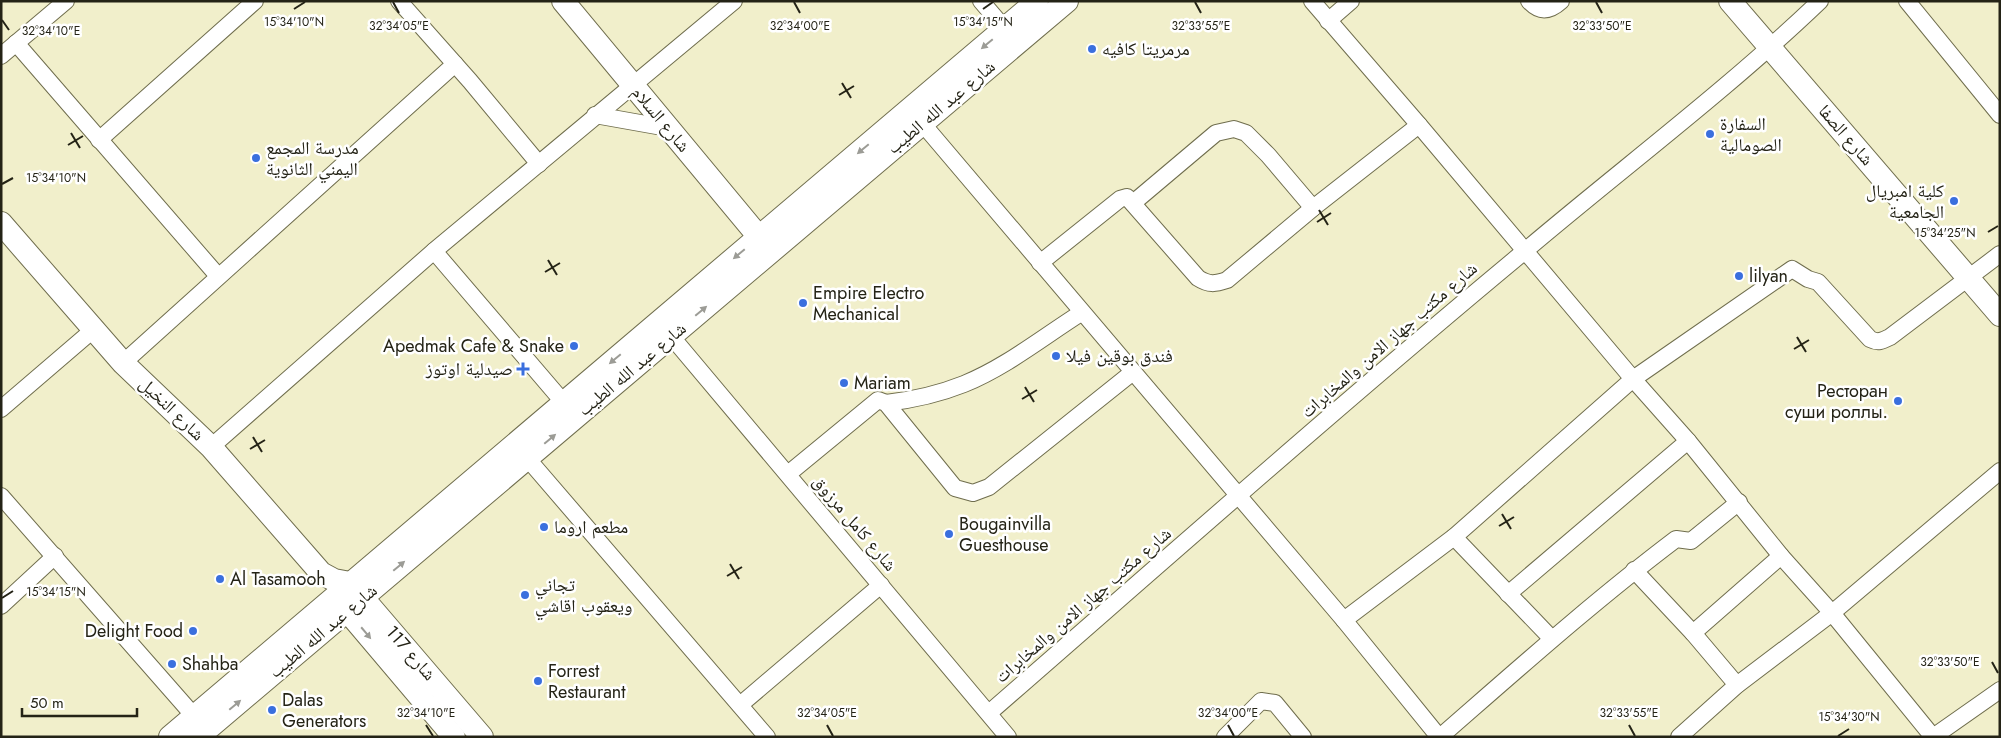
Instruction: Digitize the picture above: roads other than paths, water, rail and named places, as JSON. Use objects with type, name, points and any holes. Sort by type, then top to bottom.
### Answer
[{"type":"main road","name":"شارع السلام","points":[[563,1],[765,245]]},
{"type":"main road","name":"شارع عبد الله الطيب","points":[[346,593],[527,458],[671,336],[765,245],[1037,1]]},
{"type":"main road","name":"شارع عبد الله الطيب","points":[[170,737],[196,726],[564,403],[922,123],[1067,1]]},
{"type":"main road","name":"شارع الصفا","points":[[1730,1],[2000,315]]},
{"type":"main road","name":"شارع النخيل","points":[[1,223],[123,363],[211,447],[307,558],[321,573],[346,593]]},
{"type":"main road","name":"شارع 117","points":[[346,593],[454,737]]},
{"type":"main road","name":"شارع 117","points":[[346,593],[482,737]]},
{"type":"street","points":[[1,56],[66,1]]},
{"type":"street","points":[[99,140],[255,1]]},
{"type":"street","points":[[399,1],[539,164]]},
{"type":"street","points":[[211,447],[434,251],[734,1]]},
{"type":"street","points":[[981,1],[1005,29]]},
{"type":"street","points":[[1312,1],[1525,250],[1632,379],[1739,502],[1781,556],[1832,614],[1933,737],[2000,690]]},
{"type":"street","points":[[1328,20],[1351,1]]},
{"type":"street","points":[[1529,1],[1536,8],[1544,10],[1554,8],[1561,1]]},
{"type":"street","name":"شارع مكتب جهاز الامن والمخابرات","points":[[989,713],[1237,496],[1525,250],[1770,48],[1820,1]]},
{"type":"street","points":[[1906,1],[2000,115]]},
{"type":"street","points":[[16,43],[218,276]]},
{"type":"street","points":[[123,363],[455,64]]},
{"type":"street","points":[[595,115],[668,128]]},
{"type":"street","points":[[922,123],[1344,620],[1440,737],[1634,570],[1676,539],[1691,541],[1739,502]]},
{"type":"street","points":[[1040,263],[1120,198],[1127,197],[1198,278],[1215,284],[1227,280],[1313,208],[1419,125]]},
{"type":"street","points":[[1133,203],[1216,133],[1234,129],[1246,133],[1268,155],[1313,208]]},
{"type":"street","points":[[434,251],[564,403]]},
{"type":"street","points":[[1344,620],[1454,537],[1632,379],[1792,269],[1808,279],[1818,282],[1870,338],[1875,342],[1881,342],[2000,254]]},
{"type":"street","points":[[788,474],[862,411],[878,400],[886,402],[913,400],[964,384],[1007,362],[1081,312]]},
{"type":"street","points":[[1,409],[93,330]]},
{"type":"street","name":"شارع كامل مرزوق","points":[[671,336],[1008,737]]},
{"type":"street","points":[[886,402],[954,488],[973,493],[990,487],[1133,372]]},
{"type":"street","points":[[1508,594],[1688,442]]},
{"type":"street","points":[[527,458],[768,737]]},
{"type":"street","points":[[1679,737],[1738,685],[1832,614],[2000,471]]},
{"type":"street","points":[[1,496],[55,556],[196,726]]},
{"type":"street","points":[[1454,537],[1552,639]]},
{"type":"street","points":[[1,606],[55,556]]},
{"type":"street","points":[[1694,633],[1781,556]]},
{"type":"street","points":[[1634,570],[1694,633],[1738,685]]},
{"type":"street","points":[[740,705],[881,585]]},
{"type":"street","points":[[1225,737],[1261,701],[1275,703],[1303,737]]},
{"type":"place","name":"مرمريتا كافيه","points":[[1092,49]]},
{"type":"place","name":"السفارة الصومالية","points":[[1710,134]]},
{"type":"place","name":"مدرسة المجمع اليمني الثانوية","points":[[256,158]]},
{"type":"place","name":"كلية امبريال الجامعية","points":[[1954,201]]},
{"type":"place","name":"lilyan","points":[[1739,276]]},
{"type":"place","name":"Empire Electro Mechanical","points":[[803,303]]},
{"type":"place","name":"Apedmak Cafe & Snake","points":[[574,346]]},
{"type":"place","name":"فندق بوقين فيلا","points":[[1056,356]]},
{"type":"place","name":"صيدلية اوتوز","points":[[523,369]]},
{"type":"place","name":"Mariam","points":[[844,383]]},
{"type":"place","name":"Ресторан суши роллы.","points":[[1898,401]]},
{"type":"place","name":"مطعم اروما","points":[[544,527]]},
{"type":"place","name":"Bougainvilla Guesthouse","points":[[949,534]]},
{"type":"place","name":"Al Tasamooh","points":[[220,579]]},
{"type":"place","name":"تجاني ويعقوب اقاشي","points":[[525,595]]},
{"type":"place","name":"Delight Food","points":[[193,631]]},
{"type":"place","name":"Shahba","points":[[172,664]]},
{"type":"place","name":"Forrest Restaurant","points":[[538,681]]},
{"type":"place","name":"Dalas Generators","points":[[272,710]]}]
